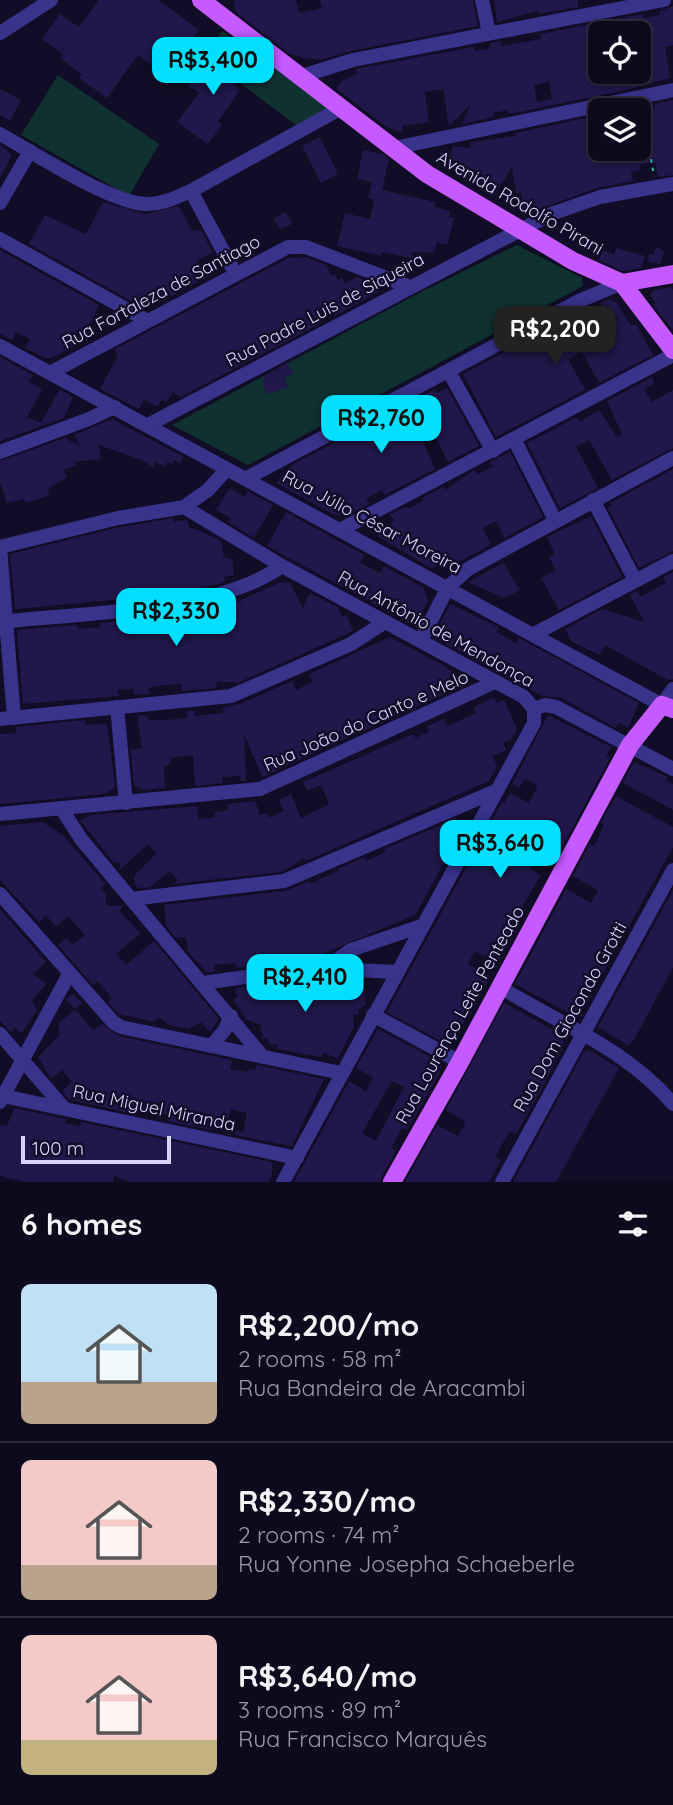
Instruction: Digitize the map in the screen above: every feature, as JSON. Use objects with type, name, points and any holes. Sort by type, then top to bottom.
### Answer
[{"type":"main road","name":"Avenida Rodolfo Pirani","points":[[208,1],[447,188],[573,261],[622,283],[673,353]]},
{"type":"main road","points":[[622,283],[673,274]]},
{"type":"main road","name":"Rua Lourenço Leite Penteado","points":[[392,1182],[460,1062],[630,745],[668,707]]},
{"type":"street","points":[[0,33],[51,0]]},
{"type":"street","points":[[482,0],[489,33]]},
{"type":"street","points":[[302,76],[332,65],[664,0]]},
{"type":"street","points":[[394,148],[673,90]]},
{"type":"street","points":[[0,134],[131,202],[168,201],[343,107]]},
{"type":"street","points":[[0,202],[30,151]]},
{"type":"street","name":"Rua Padre Luis de Siqueira","points":[[148,425],[519,230],[582,202],[673,184]]},
{"type":"street","points":[[191,191],[235,273]]},
{"type":"street","points":[[0,239],[146,320]]},
{"type":"street","name":"Rua Fortaleza de Santiago","points":[[50,373],[288,247],[306,247],[410,286]]},
{"type":"street","points":[[247,478],[579,301],[622,283]]},
{"type":"street","name":"Rua Júlio César Moreira","points":[[0,346],[668,707]]},
{"type":"street","points":[[340,530],[514,441],[673,353]]},
{"type":"street","points":[[449,372],[493,451]]},
{"type":"street","points":[[0,452],[114,407]]},
{"type":"street","points":[[514,441],[555,520]]},
{"type":"street","points":[[421,640],[448,587],[468,569],[673,458]]},
{"type":"street","points":[[227,469],[208,490],[184,507],[118,518],[0,547],[7,719],[240,694],[351,644],[385,622]]},
{"type":"street","points":[[593,500],[635,580]]},
{"type":"street","name":"Rua Antônio de Mendonça","points":[[184,507],[282,566],[524,697],[534,709],[545,705],[556,707],[673,769]]},
{"type":"street","points":[[534,634],[673,561]]},
{"type":"street","points":[[4,622],[205,600],[256,581],[282,566]]},
{"type":"street","name":"Rua João do Canto e Melo","points":[[0,814],[260,789],[495,682]]},
{"type":"street","name":"Rua Lourenço Leite Penteado","points":[[668,707],[673,688]]},
{"type":"street","points":[[117,707],[126,803]]},
{"type":"street","points":[[283,1182],[534,723],[534,709]]},
{"type":"street","points":[[131,899],[284,881],[496,791]]},
{"type":"street","points":[[61,808],[81,839],[204,983],[263,1057]]},
{"type":"street","name":"Rua Dom Giocondo Grotti","points":[[502,1182],[673,870]]},
{"type":"street","points":[[0,894],[69,974],[121,1027],[341,1073]]},
{"type":"street","points":[[330,965],[351,950],[421,926]]},
{"type":"street","points":[[204,983],[330,965],[354,970],[398,972]]},
{"type":"street","points":[[2,1099],[69,974]]},
{"type":"street","points":[[500,987],[628,1060],[654,1082],[673,1104]]},
{"type":"street","points":[[373,1015],[460,1062]]},
{"type":"street","points":[[211,1046],[225,1031],[230,1016]]},
{"type":"street","points":[[0,1034],[64,1108]]},
{"type":"street","name":"Rua Miguel Miranda","points":[[2,1099],[64,1108],[297,1158]]},
{"type":"path","points":[[639,97],[656,187]]},
{"type":"green space","points":[[222,31],[331,107],[296,125],[205,57]]},
{"type":"green space","points":[[58,75],[159,144],[129,196],[21,135]]},
{"type":"green space","points":[[517,245],[582,278],[583,286],[248,465],[172,425],[423,291]]},
{"type":"building","points":[[99,0],[158,0],[199,30],[165,75],[138,55],[107,98],[79,78],[82,74],[60,58],[63,54],[42,39],[60,14],[79,27]]},
{"type":"building","points":[[235,0],[296,0],[299,13],[322,8],[320,0],[473,0],[478,26],[351,51],[321,60],[290,54],[238,14],[234,8]]},
{"type":"building","points":[[494,0],[578,0],[578,7],[539,14],[538,11],[497,22]]},
{"type":"building","points":[[673,6],[673,45],[665,47],[670,78],[651,83],[651,21],[607,21],[643,14],[644,18],[660,15],[660,11]]},
{"type":"building","points":[[588,25],[588,84],[648,84],[509,114],[508,110],[493,113],[494,117],[462,124],[470,105],[449,126],[443,89],[425,92],[429,122],[402,126],[402,133],[385,126],[336,88],[343,80],[357,74],[356,69],[473,47],[474,51],[491,48],[490,43],[501,41],[501,46],[541,39],[540,34]],"holes":[[[549,82],[552,99],[537,102],[534,85]]]},
{"type":"building","points":[[232,50],[249,64],[234,85],[240,90],[218,121],[222,125],[208,144],[177,122],[199,93],[188,86],[205,64],[216,72]]},
{"type":"building","points":[[0,89],[21,100],[10,121],[0,115]]},
{"type":"building","points":[[673,100],[673,175],[658,177],[655,162],[639,165],[640,170],[631,172],[633,181],[597,188],[539,209],[524,211],[521,193],[516,193],[512,167],[494,196],[485,190],[487,186],[448,160],[453,146],[470,148],[471,142],[516,136],[516,133],[588,118],[588,161],[651,161],[651,111],[655,110],[654,104]]},
{"type":"building","points":[[320,137],[338,174],[321,183],[302,146]]},
{"type":"building","points":[[0,145],[12,155],[0,178]]},
{"type":"building","points":[[363,150],[383,154],[389,159],[382,190],[435,202],[434,207],[450,211],[449,217],[454,218],[447,245],[437,242],[434,253],[412,252],[411,258],[382,252],[382,256],[337,246],[345,213],[370,219],[374,200],[368,198],[372,182],[357,179]]},
{"type":"building","points":[[103,202],[145,214],[179,206],[192,231],[201,230],[213,253],[197,260],[205,278],[174,295],[147,305],[133,302],[29,244],[45,215],[86,234]]},
{"type":"building","points":[[286,212],[292,224],[280,229],[273,218]]},
{"type":"building","points":[[656,247],[664,251],[660,264],[648,262],[649,254],[653,255]]},
{"type":"building","points":[[616,248],[645,256],[641,268],[623,271],[599,260],[603,250],[614,255]]},
{"type":"building","points":[[0,250],[99,305],[84,335],[90,338],[51,358],[45,358],[25,348],[30,339],[16,332],[12,340],[0,334]]},
{"type":"building","points":[[306,257],[326,265],[331,276],[335,274],[338,280],[342,278],[345,283],[357,277],[374,284],[378,292],[335,316],[332,311],[318,318],[321,323],[181,397],[173,392],[167,402],[161,400],[157,407],[144,400],[139,409],[100,389],[118,355],[115,349],[288,258]]},
{"type":"building","points":[[671,287],[673,330],[653,305],[655,303],[650,294],[655,290]]},
{"type":"building","points":[[608,299],[617,303],[631,326],[636,324],[653,355],[599,383],[582,352],[568,359],[585,390],[496,437],[463,374],[578,313],[581,319],[603,307],[600,303]]},
{"type":"building","points":[[0,357],[33,375],[29,382],[42,389],[27,417],[41,423],[60,389],[73,397],[64,418],[0,441]]},
{"type":"building","points":[[287,363],[293,373],[284,378],[289,387],[268,394],[263,386],[264,376]]},
{"type":"building","points":[[652,377],[654,383],[644,389],[652,402],[673,390],[673,448],[612,480],[589,440],[576,447],[598,488],[560,508],[527,443],[577,417],[580,422],[599,410],[617,437],[622,434],[607,401]]},
{"type":"building","points":[[447,388],[479,446],[448,462],[431,428],[419,433],[435,469],[385,495],[382,490],[366,498],[369,504],[346,516],[333,514],[276,483],[292,465],[435,389],[437,393]]},
{"type":"building","points":[[112,419],[184,457],[180,463],[174,460],[173,464],[167,462],[165,467],[155,461],[153,467],[142,460],[99,445],[101,459],[74,462],[76,465],[64,470],[67,477],[48,489],[49,495],[27,503],[24,499],[7,503],[0,482],[0,461],[65,438],[80,446],[74,435]]},
{"type":"building","points":[[510,452],[543,517],[505,538],[496,521],[483,528],[491,545],[445,569],[436,564],[433,569],[377,536],[383,530],[387,533],[394,519],[389,515],[407,506],[408,509],[444,486],[445,490],[474,470],[479,474],[493,467],[490,462]]},
{"type":"building","points":[[673,469],[673,551],[639,568],[608,508],[612,506],[610,503]]},
{"type":"building","points":[[230,488],[245,497],[247,491],[273,505],[254,538],[228,522],[231,518],[216,510]]},
{"type":"building","points":[[286,512],[364,555],[360,563],[380,573],[384,566],[424,588],[428,601],[415,626],[267,546]]},
{"type":"building","points":[[591,516],[622,577],[559,610],[541,578],[556,570],[549,557],[555,554],[547,537]]},
{"type":"building","points":[[174,518],[174,522],[187,520],[190,529],[221,541],[224,557],[232,559],[234,575],[224,577],[225,582],[219,584],[166,595],[15,609],[10,554],[120,527]]},
{"type":"building","points":[[503,563],[520,590],[503,598],[468,582]]},
{"type":"building","points":[[673,572],[673,679],[668,680],[605,645],[600,655],[572,642],[565,629],[602,609],[644,622],[630,595],[637,591],[640,597],[666,583],[663,577]]},
{"type":"building","points":[[281,582],[290,583],[303,608],[310,593],[338,607],[342,617],[347,615],[353,631],[238,683],[217,681],[216,688],[182,691],[181,684],[155,686],[149,688],[150,694],[134,695],[133,689],[117,690],[119,696],[23,704],[17,630],[77,625],[78,629],[100,627],[100,623],[207,612],[228,606]]},
{"type":"building","points":[[450,604],[499,627],[496,632],[516,643],[519,638],[639,703],[628,728],[619,723],[616,728],[561,698],[542,696],[433,637]]},
{"type":"building","points":[[390,637],[444,666],[466,680],[466,684],[262,777],[244,734],[246,781],[241,781],[239,776],[222,777],[223,783],[195,786],[193,755],[171,758],[170,765],[164,766],[165,788],[144,790],[134,786],[130,744],[132,750],[142,748],[137,716],[147,715],[148,720],[167,720],[187,718],[186,711],[194,711],[195,716],[223,713],[223,708],[240,704],[292,681],[296,690],[313,682],[309,674]]},
{"type":"building","points":[[494,697],[497,703],[504,700],[517,729],[511,740],[503,743],[506,750],[493,756],[497,766],[489,781],[306,861],[304,858],[282,872],[173,884],[178,880],[170,871],[150,887],[136,887],[134,876],[157,853],[148,844],[120,870],[120,863],[114,863],[80,820],[91,815],[197,806],[198,819],[215,817],[215,812],[228,810],[227,804],[255,801],[260,815],[267,813],[268,818],[284,811],[279,800],[291,794],[301,818],[329,804],[321,785],[307,791],[303,782],[413,734],[415,738],[429,732],[427,726],[444,719],[447,726],[465,718],[476,713],[474,707]]},
{"type":"building","points":[[548,715],[611,747],[606,756],[610,758],[553,864],[538,856],[530,869],[541,875],[510,927],[516,931],[498,963],[475,951],[468,964],[490,977],[450,1046],[387,1012],[502,802],[505,803],[510,793],[529,803],[538,786],[525,779],[519,788],[512,784]]},
{"type":"building","points":[[85,720],[85,725],[107,724],[115,785],[112,790],[103,794],[0,804],[0,734],[16,733],[17,727]]},
{"type":"building","points":[[634,762],[668,777],[666,780],[673,784],[673,810],[623,783]]},
{"type":"building","points":[[616,796],[673,827],[673,847],[619,944],[616,942],[605,962],[608,964],[601,977],[595,974],[585,995],[590,997],[578,1018],[515,984],[566,889],[591,903],[598,890],[573,876],[590,844],[594,846],[604,824],[601,822]]},
{"type":"building","points":[[42,822],[63,835],[105,884],[100,888],[105,893],[107,906],[123,905],[119,911],[141,933],[116,954],[126,965],[154,941],[219,1019],[210,1032],[201,1022],[188,1029],[169,1025],[159,1017],[154,1022],[119,1014],[108,1002],[112,998],[97,981],[93,985],[58,945],[66,938],[73,945],[85,935],[68,916],[56,927],[46,915],[39,922],[0,880],[0,826]]},
{"type":"building","points":[[444,824],[450,832],[457,827],[457,838],[416,914],[316,957],[237,968],[236,963],[214,965],[215,972],[207,973],[188,952],[186,937],[176,938],[166,926],[164,905],[285,891],[309,881],[310,884],[338,871],[337,869],[365,857],[366,861],[386,852],[384,849]]},
{"type":"building","points":[[673,890],[673,967],[635,1038],[628,1045],[598,1027]]},
{"type":"building","points":[[0,909],[46,962],[33,974],[46,984],[32,1000],[37,1011],[21,1034],[15,1027],[11,1032],[0,1021]]},
{"type":"building","points":[[344,978],[363,980],[366,1005],[358,1010],[359,1014],[353,1015],[354,1027],[338,1058],[323,1053],[321,1057],[303,1054],[278,1049],[277,1044],[270,1045],[268,1038],[263,1039],[260,1024],[247,1020],[233,999],[237,998],[235,988]]},
{"type":"building","points":[[72,993],[82,1003],[75,1009],[66,1000]]},
{"type":"building","points":[[504,1003],[555,1031],[563,1040],[564,1045],[546,1081],[516,1134],[510,1131],[499,1149],[496,1157],[501,1160],[489,1182],[405,1182],[437,1125],[458,1136],[466,1122],[446,1110]]},
{"type":"building","points":[[75,1009],[93,1030],[102,1024],[119,1036],[232,1060],[230,1069],[248,1072],[249,1069],[255,1070],[256,1065],[324,1079],[292,1146],[235,1135],[236,1130],[243,1132],[247,1113],[231,1109],[226,1131],[167,1121],[168,1115],[138,1111],[137,1115],[68,1099],[62,1091],[72,1082],[62,1070],[51,1079],[38,1057],[60,1035],[58,1024]]},
{"type":"building","points":[[378,1029],[442,1063],[440,1072],[407,1130],[402,1128],[391,1148],[396,1150],[379,1182],[294,1182],[349,1081],[366,1091],[373,1077],[356,1068]],"holes":[[[392,1081],[404,1087],[376,1141],[362,1133]]]},
{"type":"building","points":[[589,1050],[619,1068],[556,1182],[513,1182],[584,1052]]},
{"type":"building","points":[[14,1108],[66,1119],[65,1123],[80,1126],[81,1122],[272,1162],[272,1175],[269,1182],[130,1182],[114,1176],[113,1182],[25,1182],[0,1176],[0,1125],[7,1126]]}]
